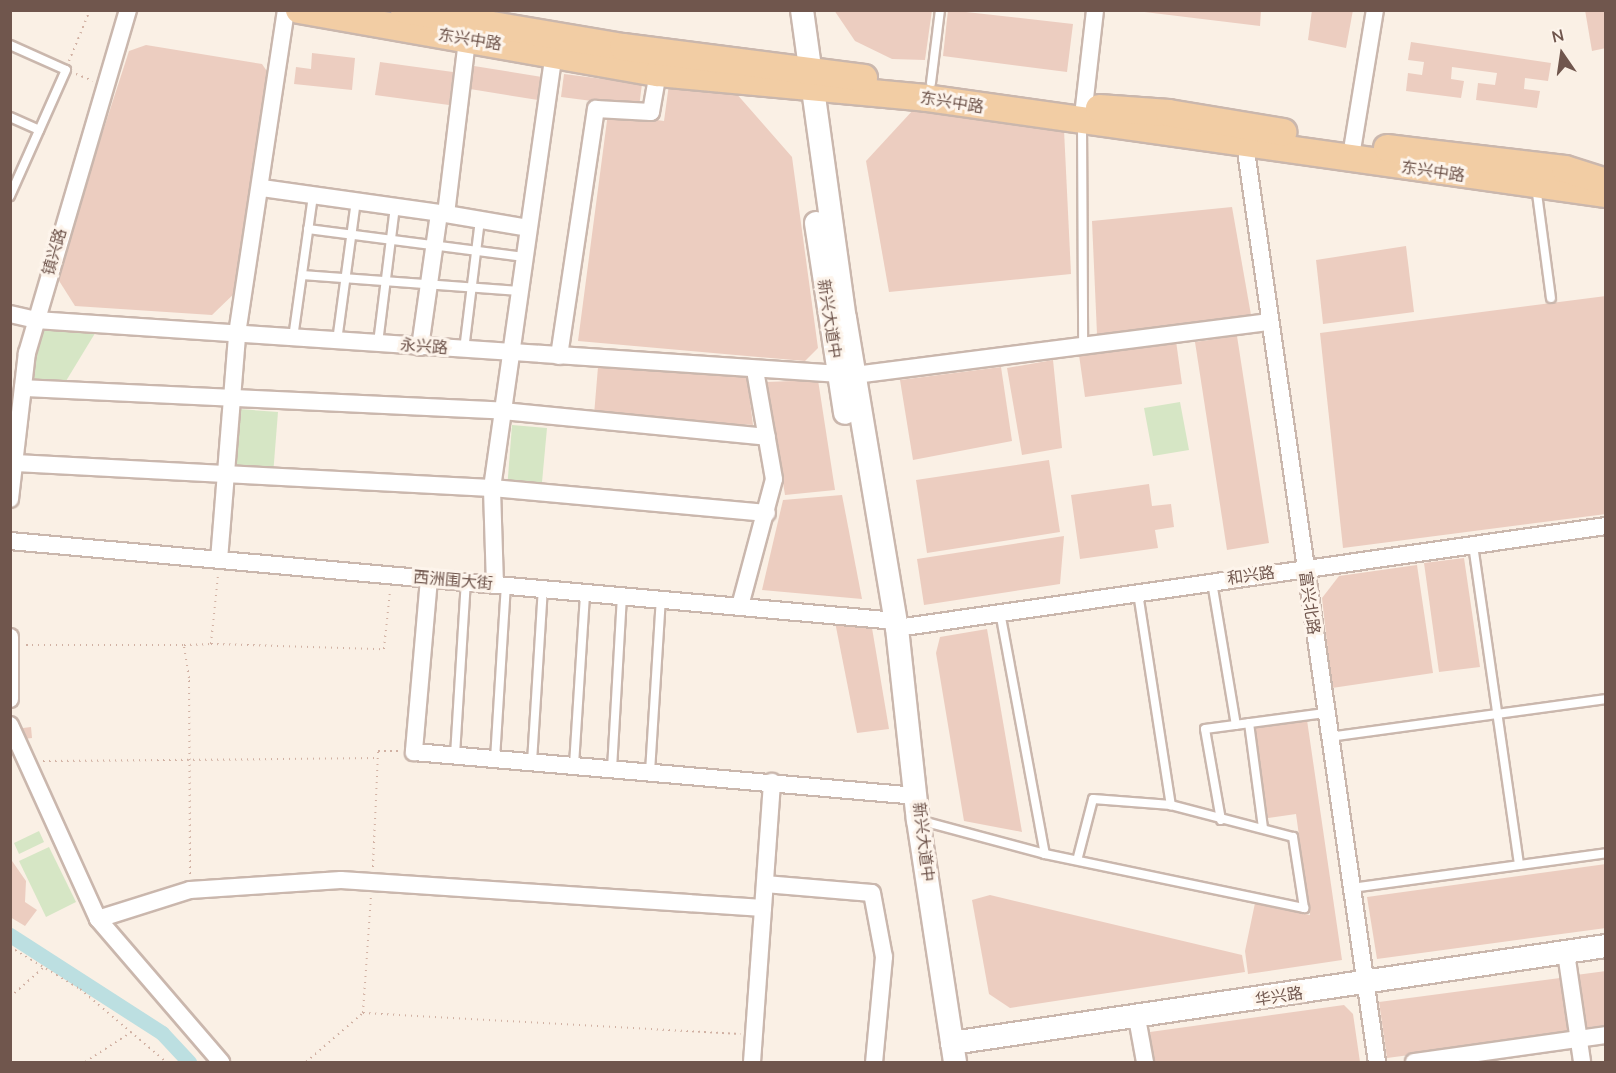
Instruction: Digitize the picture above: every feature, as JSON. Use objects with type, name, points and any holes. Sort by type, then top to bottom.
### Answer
[{"type":"main road","name":"东兴中路","points":[[299,10],[467,40],[554,52],[658,73],[931,83],[1245,144],[1536,186],[1604,187]]},
{"type":"main road","name":"东兴中路","points":[[404,10],[926,98],[1083,114],[1169,113],[1353,144],[1565,169],[1604,187]]},
{"type":"main road","name":"新兴大道中","points":[[789,10],[804,79],[875,577],[896,624],[918,820],[953,1053]]},
{"type":"main road","name":"新兴大道中","points":[[802,10],[804,79]]},
{"type":"main road","name":"华兴路","points":[[953,1053],[1137,1018],[1605,946]]},
{"type":"street","name":"镇兴路","points":[[10,499],[23,388],[36,320],[128,10]]},
{"type":"street","points":[[219,560],[229,397],[237,334],[262,188],[286,10]]},
{"type":"street","points":[[1083,114],[1095,10]]},
{"type":"street","points":[[1353,144],[1375,10]]},
{"type":"street","points":[[420,347],[467,40]]},
{"type":"street","points":[[501,585],[492,488],[554,52]]},
{"type":"street","points":[[559,356],[596,109],[651,112],[658,73]]},
{"type":"street","name":"富兴北路","points":[[1245,144],[1304,568],[1377,1062]]},
{"type":"street","points":[[262,188],[442,213],[528,228]]},
{"type":"street","name":"永兴路","points":[[10,314],[36,320],[847,375],[1083,347],[1270,321]]},
{"type":"street","points":[[740,606],[767,513],[774,479],[755,370]]},
{"type":"street","points":[[23,388],[503,411],[767,437]]},
{"type":"street","points":[[14,463],[492,488],[767,513]]},
{"type":"street","name":"和兴路","points":[[896,624],[1000,612],[1473,545],[1585,525],[1605,526]]},
{"type":"street","name":"西洲围大街","points":[[10,541],[740,606],[896,624]]},
{"type":"street","points":[[429,579],[414,752],[916,796]]},
{"type":"street","points":[[10,637],[10,699]]},
{"type":"street","points":[[10,725],[98,919],[221,1062]]},
{"type":"street","points":[[752,1062],[772,782]]},
{"type":"street","points":[[98,919],[190,890],[372,882],[763,908]]},
{"type":"street","points":[[765,884],[872,893],[884,957],[874,1062]]},
{"type":"street","points":[[1566,952],[1582,1062]]},
{"type":"street","points":[[1137,1018],[1144,1062]]},
{"type":"street","points":[[1413,1062],[1605,1035]]},
{"type":"lane","points":[[931,83],[940,10]]},
{"type":"lane","points":[[10,45],[66,70],[10,196]]},
{"type":"lane","points":[[1083,114],[1083,347]]},
{"type":"lane","points":[[10,117],[39,130]]},
{"type":"lane","points":[[1536,186],[1551,298]]},
{"type":"lane","points":[[293,338],[313,195]]},
{"type":"lane","points":[[337,341],[356,201]]},
{"type":"lane","points":[[378,344],[394,207]]},
{"type":"lane","points":[[464,350],[480,220]]},
{"type":"lane","points":[[308,229],[524,257]]},
{"type":"lane","points":[[302,275],[519,291]]},
{"type":"lane","points":[[1473,545],[1519,865]]},
{"type":"lane","points":[[455,755],[465,582]]},
{"type":"lane","points":[[1212,582],[1236,725]]},
{"type":"lane","points":[[495,759],[501,585]]},
{"type":"lane","points":[[532,762],[543,589]]},
{"type":"lane","points":[[574,765],[585,592]]},
{"type":"lane","points":[[1138,592],[1171,805]]},
{"type":"lane","points":[[612,769],[622,596]]},
{"type":"lane","points":[[650,772],[661,599]]},
{"type":"lane","points":[[1000,612],[1045,854]]},
{"type":"lane","points":[[1329,737],[1605,699]]},
{"type":"lane","points":[[1221,820],[1205,729],[1325,713]]},
{"type":"lane","points":[[1249,723],[1263,828]]},
{"type":"lane","points":[[918,820],[1045,854],[1078,857],[1304,908],[1293,837],[1263,828],[1221,820],[1171,805],[1093,799],[1078,857]]},
{"type":"lane","points":[[1351,888],[1605,853]]},
{"type":"path","points":[[90,10],[66,70],[105,86]]},
{"type":"path","points":[[211,644],[219,560]]},
{"type":"path","points":[[11,645],[211,644],[384,649],[391,575]]},
{"type":"path","points":[[184,645],[189,758],[190,890]]},
{"type":"path","points":[[363,1013],[378,751],[414,752]]},
{"type":"path","points":[[28,761],[378,758]]},
{"type":"path","points":[[10,947],[44,967],[133,1031],[165,1062]]},
{"type":"path","points":[[10,997],[44,967]]},
{"type":"path","points":[[306,1062],[363,1013],[754,1035]]},
{"type":"path","points":[[85,1062],[133,1031]]},
{"type":"green space","points":[[42,328],[97,330],[66,381],[29,380]]},
{"type":"green space","points":[[1180,402],[1189,450],[1153,456],[1144,408]]},
{"type":"green space","points":[[239,409],[278,412],[273,475],[234,471]]},
{"type":"green space","points":[[512,425],[547,428],[541,493],[507,490]]},
{"type":"green space","points":[[39,831],[44,842],[19,854],[14,843]]},
{"type":"green space","points":[[49,847],[76,902],[46,917],[19,861]]},
{"type":"building","points":[[834,10],[932,10],[925,60],[892,59],[855,41]]},
{"type":"building","points":[[948,10],[1073,24],[1067,72],[943,56]]},
{"type":"building","points":[[1128,10],[1261,10],[1260,26]]},
{"type":"building","points":[[1312,10],[1353,10],[1346,48],[1308,40]]},
{"type":"building","points":[[1585,10],[1606,10],[1606,48],[1592,51]]},
{"type":"building","points":[[1411,42],[1551,63],[1548,81],[1525,78],[1524,89],[1540,91],[1537,108],[1476,100],[1478,83],[1495,85],[1497,73],[1452,67],[1451,79],[1464,81],[1461,98],[1406,91],[1408,73],[1422,75],[1424,62],[1408,60]]},
{"type":"building","points":[[146,45],[262,64],[273,80],[241,287],[212,315],[75,306],[56,276],[129,51]]},
{"type":"building","points":[[312,53],[355,58],[352,90],[294,84],[296,67],[311,69]]},
{"type":"building","points":[[380,62],[453,72],[449,105],[375,95]]},
{"type":"building","points":[[474,66],[542,77],[538,100],[470,89]]},
{"type":"building","points":[[564,74],[642,84],[639,107],[561,97]]},
{"type":"building","points":[[669,84],[735,92],[792,157],[818,348],[805,361],[578,341],[608,113],[664,121]]},
{"type":"building","points":[[914,109],[1064,130],[1071,274],[889,292],[866,161]]},
{"type":"building","points":[[1232,207],[1251,315],[1097,334],[1092,221]]},
{"type":"building","points":[[1406,246],[1414,312],[1323,324],[1316,260]]},
{"type":"building","points":[[1606,296],[1606,514],[1343,548],[1320,333]]},
{"type":"building","points":[[1237,336],[1269,543],[1227,550],[1195,342]]},
{"type":"building","points":[[1176,341],[1182,384],[1085,397],[1079,355]]},
{"type":"building","points":[[1053,360],[1062,448],[1022,455],[1007,368]]},
{"type":"building","points":[[598,367],[747,376],[753,425],[594,415]]},
{"type":"building","points":[[1001,367],[1012,441],[913,460],[900,380]]},
{"type":"building","points":[[818,380],[835,490],[785,495],[767,382]]},
{"type":"building","points":[[1049,460],[1060,532],[927,553],[916,480]]},
{"type":"building","points":[[1149,484],[1152,506],[1171,504],[1174,527],[1155,530],[1158,548],[1080,559],[1071,495]]},
{"type":"building","points":[[842,495],[862,599],[762,590],[783,500]]},
{"type":"building","points":[[1064,536],[1060,584],[924,605],[917,559]]},
{"type":"building","points":[[1464,558],[1480,667],[1439,672],[1424,563]]},
{"type":"building","points":[[1417,565],[1433,673],[1332,688],[1322,598],[1339,576]]},
{"type":"building","points":[[835,622],[872,628],[889,729],[857,733]]},
{"type":"building","points":[[987,629],[1022,832],[964,821],[936,653],[940,637]]},
{"type":"building","points":[[1307,720],[1342,960],[1248,974],[1245,951],[1255,903],[1310,915],[1296,814],[1268,818],[1254,727]]},
{"type":"building","points":[[31,727],[32,738],[24,739],[23,728]]},
{"type":"building","points":[[10,858],[26,881],[25,902],[37,910],[25,926],[10,917]]},
{"type":"building","points":[[1606,864],[1606,928],[1377,959],[1367,897]]},
{"type":"building","points":[[990,895],[1242,955],[1245,972],[1010,1008],[989,994],[972,900]]},
{"type":"building","points":[[1606,971],[1606,1025],[1583,1028],[1576,975]]},
{"type":"building","points":[[1560,978],[1568,1034],[1387,1058],[1379,1002]]},
{"type":"building","points":[[1344,1005],[1353,1014],[1360,1062],[1154,1062],[1150,1032]]},
{"type":"waterway","points":[[10,935],[162,1033],[189,1062]]}]
